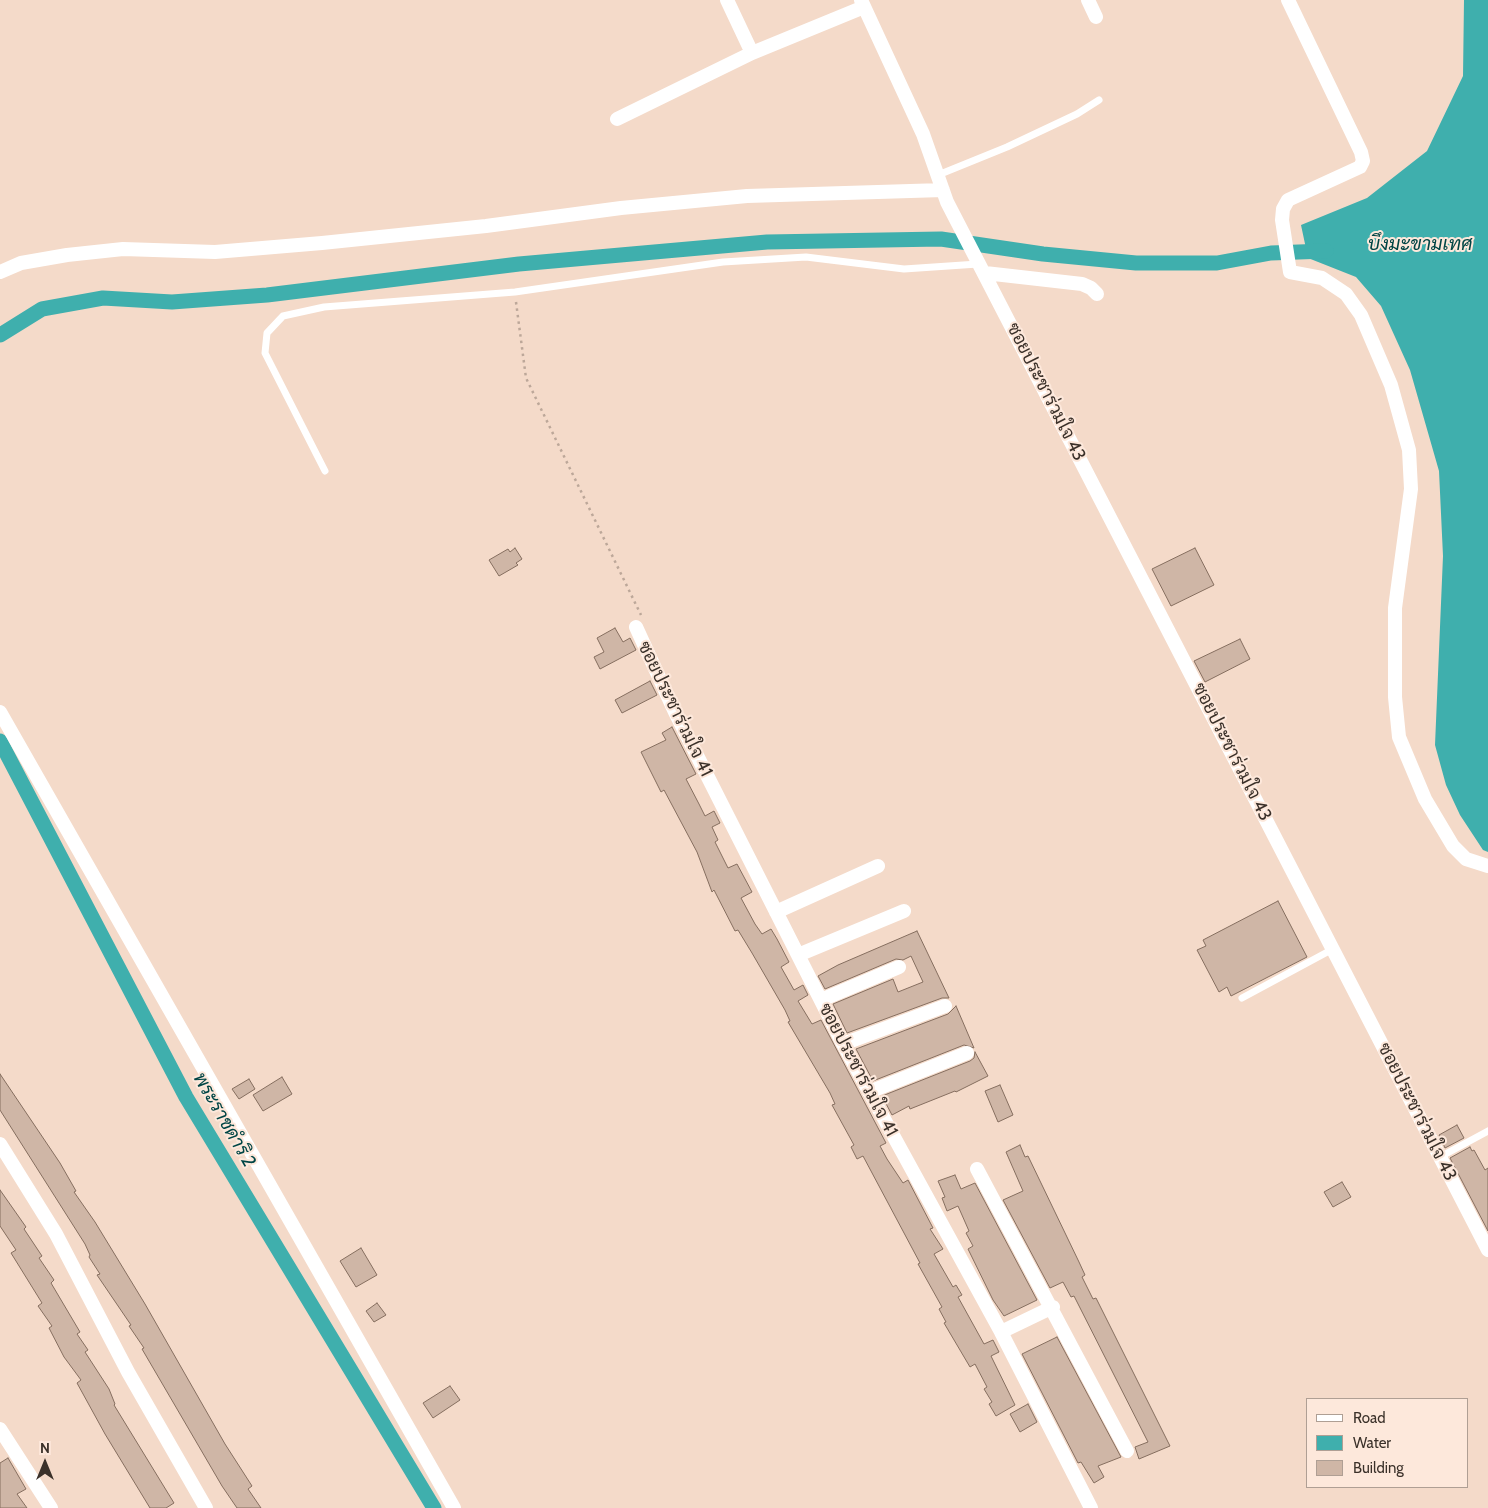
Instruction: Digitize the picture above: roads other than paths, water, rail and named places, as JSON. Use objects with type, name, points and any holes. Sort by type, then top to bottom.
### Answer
[{"type":"street","points":[[727,0],[752,54]]},
{"type":"street","points":[[1088,0],[1096,17]]},
{"type":"street","points":[[1288,0],[1361,152],[1363,161],[1360,167],[1288,200],[1283,209],[1282,220],[1290,272],[1322,278],[1346,294],[1361,315],[1391,385],[1409,450],[1411,489],[1395,608],[1395,697],[1399,737],[1425,799],[1453,846],[1466,859],[1487,866]]},
{"type":"street","points":[[617,119],[862,3]]},
{"type":"street","name":"ซอยประชาร่วมใจ 43","points":[[862,3],[922,134],[945,196],[1488,1250]]},
{"type":"street","points":[[0,272],[22,263],[67,255],[123,249],[215,252],[322,243],[486,226],[621,208],[747,196],[945,196]]},
{"type":"street","points":[[980,264],[1082,284],[1092,288],[1097,294]]},
{"type":"street","name":"ซอยประชาร่วมใจ 41","points":[[640,623],[675,712],[843,1044],[1001,1332],[1091,1508]]},
{"type":"street","points":[[0,712],[454,1508]]},
{"type":"street","points":[[776,912],[878,866]]},
{"type":"street","points":[[798,955],[904,910]]},
{"type":"street","points":[[821,1000],[899,967]]},
{"type":"street","points":[[843,1044],[945,1006]]},
{"type":"street","points":[[869,1092],[966,1053]]},
{"type":"street","points":[[0,1144],[7,1163],[56,1234],[128,1372],[206,1508]]},
{"type":"street","points":[[977,1169],[1053,1307],[1127,1450]]},
{"type":"street","points":[[1001,1332],[1053,1307]]},
{"type":"street","points":[[0,1429],[51,1508]]},
{"type":"lane","points":[[938,175],[1007,147],[1077,114],[1099,100]]},
{"type":"lane","points":[[325,471],[265,353],[267,333],[283,316],[324,307],[515,292],[723,262],[806,257],[904,269],[980,264]]},
{"type":"lane","points":[[1242,998],[1333,949]]},
{"type":"lane","points":[[1440,1157],[1488,1132]]},
{"type":"water","name":"บึงมะขามเทศ","points":[[1464,0],[1488,0],[1488,852],[1483,850],[1460,815],[1446,785],[1435,745],[1443,556],[1439,471],[1410,370],[1381,306],[1356,277],[1308,258],[1301,225],[1367,198],[1427,151],[1463,76]]},
{"type":"waterway","points":[[0,335],[42,309],[103,298],[172,302],[267,295],[519,264],[767,242],[941,239],[1043,254],[1136,263],[1217,263],[1271,253],[1326,251]]},
{"type":"waterway","name":"พระราชดำริ 2","points":[[0,741],[186,1097],[434,1508]]}]
